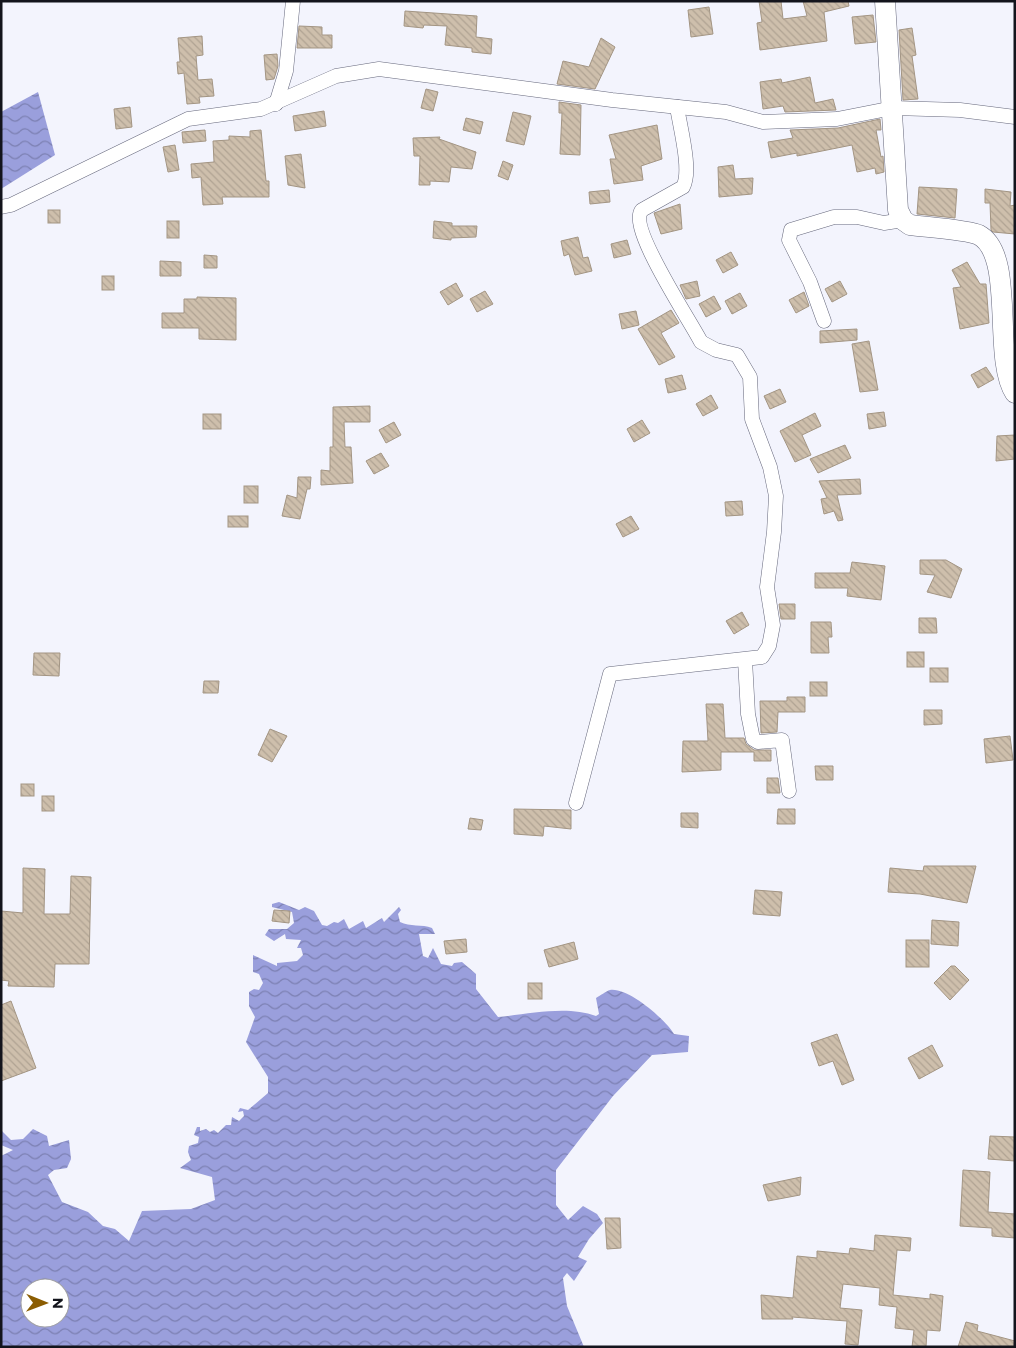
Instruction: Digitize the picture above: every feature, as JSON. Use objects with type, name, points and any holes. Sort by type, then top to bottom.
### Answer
[{"type":"street","points":[[276,104],[286,72],[293,1]]},
{"type":"street","points":[[885,1],[898,210],[903,220],[910,225],[978,234],[995,248],[1002,284],[1008,379],[1015,394]]},
{"type":"street","points":[[1,207],[11,204],[188,119],[261,109],[336,76],[379,69],[676,108],[726,112],[763,122],[837,119],[892,108],[960,110],[1015,117]]},
{"type":"street","points":[[576,802],[610,674],[762,657],[769,646],[773,625],[767,588],[774,532],[776,496],[770,467],[752,419],[750,377],[737,355],[716,350],[701,342],[648,250],[638,222],[638,214],[642,210],[683,187],[686,181],[684,148],[676,108]]},
{"type":"street","points":[[824,321],[810,282],[789,240],[791,230],[834,217],[858,217],[884,223],[903,220]]},
{"type":"street","points":[[745,660],[748,714],[753,739],[758,742],[782,740],[789,791]]},
{"type":"water","points":[[38,92],[55,155],[1,189],[1,112]]},
{"type":"water","points":[[279,902],[299,910],[305,907],[314,911],[322,925],[327,926],[334,922],[338,923],[344,919],[349,929],[363,921],[366,928],[382,918],[384,922],[399,907],[401,910],[398,914],[400,922],[432,928],[435,934],[419,934],[423,956],[428,958],[433,948],[441,964],[452,966],[454,963],[462,962],[476,974],[476,989],[498,1017],[560,1011],[573,1011],[596,1016],[599,1014],[596,998],[610,990],[618,990],[636,999],[655,1013],[674,1034],[689,1036],[688,1052],[652,1055],[613,1096],[556,1170],[556,1205],[568,1220],[583,1206],[597,1214],[603,1223],[589,1239],[578,1257],[587,1261],[574,1281],[567,1273],[563,1278],[567,1306],[584,1347],[1,1347],[1,1156],[13,1150],[1,1145],[1,1130],[11,1140],[23,1139],[33,1129],[47,1136],[49,1146],[69,1140],[71,1159],[67,1168],[54,1170],[48,1175],[62,1202],[88,1212],[103,1226],[115,1229],[129,1241],[142,1211],[191,1209],[215,1200],[212,1177],[180,1168],[191,1160],[188,1152],[189,1146],[198,1143],[199,1137],[194,1135],[197,1127],[200,1127],[200,1131],[206,1129],[210,1132],[214,1130],[218,1133],[226,1125],[231,1125],[232,1117],[239,1121],[244,1116],[243,1111],[238,1112],[240,1108],[248,1110],[268,1093],[268,1077],[246,1042],[255,1017],[249,1006],[249,992],[254,989],[259,990],[263,983],[259,974],[253,972],[253,955],[277,966],[277,963],[297,961],[303,955],[301,948],[297,948],[301,940],[286,939],[285,934],[274,941],[265,935],[269,929],[287,929],[294,923],[292,912],[272,907],[272,904]]},
{"type":"building","points":[[759,1],[781,1],[783,19],[807,16],[803,1],[848,1],[849,6],[824,12],[827,41],[760,50],[757,23],[762,22]]},
{"type":"building","points":[[709,7],[713,34],[691,37],[688,10]]},
{"type":"building","points":[[405,11],[477,16],[476,37],[492,39],[491,54],[472,52],[472,48],[445,45],[447,26],[424,25],[423,28],[404,26]]},
{"type":"building","points":[[873,15],[876,42],[855,44],[852,17]]},
{"type":"building","points":[[299,26],[322,27],[322,35],[332,35],[332,48],[297,48]]},
{"type":"building","points":[[912,28],[916,55],[912,56],[918,99],[903,100],[899,30]]},
{"type":"building","points":[[202,36],[203,55],[196,56],[198,80],[212,79],[214,96],[199,97],[200,103],[187,104],[184,73],[178,74],[177,62],[180,62],[178,38]]},
{"type":"building","points":[[601,38],[615,47],[595,89],[557,84],[563,61],[589,67]]},
{"type":"building","points":[[277,54],[278,66],[274,79],[266,80],[264,55]]},
{"type":"building","points":[[810,77],[815,103],[833,99],[836,110],[785,112],[783,106],[763,109],[760,82],[781,79],[782,83]]},
{"type":"building","points":[[426,89],[438,92],[433,111],[421,108]]},
{"type":"building","points":[[559,102],[581,105],[580,155],[560,154],[562,113],[559,113]]},
{"type":"building","points":[[130,107],[132,127],[116,129],[114,109]]},
{"type":"building","points":[[324,111],[326,126],[295,131],[293,116]]},
{"type":"building","points":[[513,112],[531,116],[524,145],[506,141]]},
{"type":"building","points":[[466,118],[483,122],[480,134],[463,130]]},
{"type":"building","points":[[880,119],[881,130],[876,130],[881,157],[883,156],[884,172],[876,174],[875,168],[857,172],[852,145],[797,156],[797,153],[771,158],[768,142],[793,138],[790,130],[838,128]]},
{"type":"building","points":[[657,125],[662,159],[641,166],[643,180],[614,184],[610,159],[616,159],[609,135]]},
{"type":"building","points":[[205,130],[206,141],[183,143],[182,132]]},
{"type":"building","points":[[261,130],[266,181],[269,181],[269,197],[222,197],[223,204],[203,205],[201,177],[192,178],[191,164],[214,162],[213,141],[229,140],[229,136],[250,137],[250,131]]},
{"type":"building","points":[[440,137],[439,139],[476,152],[472,169],[451,167],[449,182],[430,181],[430,185],[419,185],[420,156],[414,156],[413,138]]},
{"type":"building","points":[[175,145],[179,170],[168,172],[163,147]]},
{"type":"building","points":[[301,154],[305,188],[288,185],[285,156]]},
{"type":"building","points":[[503,161],[513,165],[508,180],[498,176]]},
{"type":"building","points":[[733,165],[735,179],[753,178],[752,194],[719,197],[718,167]]},
{"type":"building","points":[[919,187],[957,189],[955,218],[917,214]]},
{"type":"building","points":[[985,189],[1011,192],[1010,206],[1015,205],[1015,234],[993,232],[991,230],[990,203],[985,203]]},
{"type":"building","points":[[609,190],[610,202],[590,204],[589,192]]},
{"type":"building","points":[[680,204],[682,229],[661,234],[654,213]]},
{"type":"building","points":[[48,210],[60,210],[60,223],[48,223]]},
{"type":"building","points":[[167,221],[179,221],[179,238],[167,238]]},
{"type":"building","points":[[434,221],[452,223],[452,226],[477,226],[476,237],[451,238],[451,240],[433,238]]},
{"type":"building","points":[[578,237],[583,258],[588,257],[592,271],[575,275],[569,254],[564,256],[561,241]]},
{"type":"building","points":[[627,240],[631,254],[614,258],[611,244]]},
{"type":"building","points":[[731,252],[738,265],[723,273],[716,260]]},
{"type":"building","points":[[204,255],[217,256],[217,268],[204,268]]},
{"type":"building","points":[[160,261],[181,262],[181,276],[160,276]]},
{"type":"building","points":[[967,262],[980,284],[986,284],[989,323],[960,329],[953,288],[961,287],[952,270]]},
{"type":"building","points":[[102,276],[114,276],[114,290],[102,290]]},
{"type":"building","points":[[697,281],[700,296],[686,299],[680,285]]},
{"type":"building","points":[[840,281],[847,294],[832,302],[825,289]]},
{"type":"building","points":[[456,283],[463,296],[448,305],[440,292]]},
{"type":"building","points":[[485,291],[493,304],[477,312],[470,299]]},
{"type":"building","points":[[804,292],[809,306],[796,313],[789,300]]},
{"type":"building","points":[[740,293],[747,306],[732,314],[725,301]]},
{"type":"building","points":[[714,296],[721,309],[706,317],[699,304]]},
{"type":"building","points":[[197,297],[236,298],[236,340],[199,339],[199,328],[162,328],[162,313],[184,313],[184,299],[197,299]]},
{"type":"building","points":[[671,310],[679,323],[661,333],[675,357],[659,365],[638,329]]},
{"type":"building","points":[[636,311],[639,325],[622,329],[619,314]]},
{"type":"building","points":[[857,329],[857,340],[820,343],[820,331]]},
{"type":"building","points":[[869,341],[878,390],[860,392],[852,344]]},
{"type":"building","points":[[986,367],[994,379],[978,388],[971,375]]},
{"type":"building","points":[[682,375],[686,389],[668,393],[665,379]]},
{"type":"building","points":[[780,389],[786,402],[770,409],[764,396]]},
{"type":"building","points":[[711,395],[718,408],[703,416],[696,404]]},
{"type":"building","points":[[370,406],[370,422],[344,422],[345,447],[351,447],[353,483],[321,485],[321,470],[330,471],[330,447],[333,447],[333,407]]},
{"type":"building","points":[[884,412],[886,426],[869,429],[867,414]]},
{"type":"building","points":[[815,413],[821,426],[802,435],[811,455],[795,462],[780,431]]},
{"type":"building","points":[[203,414],[221,414],[221,429],[203,429]]},
{"type":"building","points":[[642,420],[650,433],[634,442],[627,429]]},
{"type":"building","points":[[394,422],[401,435],[386,443],[379,430]]},
{"type":"building","points":[[1015,435],[1015,459],[996,461],[997,436]]},
{"type":"building","points":[[845,445],[851,458],[818,473],[810,459]]},
{"type":"building","points":[[381,453],[389,466],[374,474],[366,461]]},
{"type":"building","points":[[298,477],[311,477],[310,489],[307,489],[300,519],[282,516],[287,495],[297,498]]},
{"type":"building","points":[[860,479],[861,494],[837,495],[843,520],[838,521],[834,511],[824,514],[821,499],[827,498],[819,481]]},
{"type":"building","points":[[244,486],[258,486],[258,503],[244,503]]},
{"type":"building","points":[[742,501],[743,515],[726,516],[725,502]]},
{"type":"building","points":[[228,516],[248,516],[248,527],[228,527]]},
{"type":"building","points":[[631,516],[639,529],[623,537],[616,524]]},
{"type":"building","points":[[920,560],[946,560],[962,569],[951,598],[927,592],[935,575],[920,574]]},
{"type":"building","points":[[852,562],[885,566],[881,600],[847,596],[848,588],[815,588],[815,573],[850,573]]},
{"type":"building","points":[[779,604],[795,604],[795,619],[781,619]]},
{"type":"building","points":[[742,612],[749,625],[734,634],[726,621]]},
{"type":"building","points":[[919,618],[936,618],[937,633],[919,633]]},
{"type":"building","points":[[811,622],[831,622],[832,637],[828,637],[829,653],[811,653]]},
{"type":"building","points":[[907,652],[924,652],[924,667],[907,667]]},
{"type":"building","points":[[34,653],[60,653],[59,676],[33,675]]},
{"type":"building","points":[[930,668],[948,668],[948,682],[930,682]]},
{"type":"building","points":[[204,681],[219,681],[218,693],[203,693]]},
{"type":"building","points":[[810,682],[827,682],[827,696],[810,696]]},
{"type":"building","points":[[787,697],[805,697],[805,712],[778,712],[777,732],[761,733],[760,701],[787,701]]},
{"type":"building","points":[[706,704],[723,704],[725,738],[744,738],[746,744],[754,750],[771,750],[771,761],[754,761],[754,752],[721,752],[721,770],[682,772],[683,741],[708,741]]},
{"type":"building","points":[[924,710],[942,710],[942,724],[924,725]]},
{"type":"building","points":[[270,729],[287,736],[272,762],[258,755]]},
{"type":"building","points":[[1010,736],[1013,760],[986,763],[984,739]]},
{"type":"building","points":[[815,766],[833,766],[833,780],[816,780]]},
{"type":"building","points":[[767,778],[778,778],[780,793],[767,793]]},
{"type":"building","points":[[21,784],[34,784],[34,796],[21,796]]},
{"type":"building","points":[[42,796],[54,796],[54,811],[42,811]]},
{"type":"building","points":[[514,809],[571,810],[571,829],[544,826],[543,836],[514,834]]},
{"type":"building","points":[[778,809],[795,809],[795,824],[777,824]]},
{"type":"building","points":[[681,813],[698,813],[698,828],[681,827]]},
{"type":"building","points":[[470,818],[483,820],[481,830],[468,829]]},
{"type":"building","points":[[924,866],[976,866],[967,903],[920,894],[888,892],[890,868],[923,871]]},
{"type":"building","points":[[23,868],[45,869],[44,914],[70,914],[71,876],[91,877],[89,964],[55,964],[54,987],[8,986],[9,981],[1,980],[1,911],[23,913]]},
{"type":"building","points":[[755,890],[782,892],[780,916],[753,914]]},
{"type":"building","points":[[274,910],[290,911],[289,923],[272,921]]},
{"type":"building","points":[[932,920],[959,922],[958,946],[931,944]]},
{"type":"building","points":[[466,939],[467,952],[446,954],[444,941]]},
{"type":"building","points":[[906,940],[929,940],[929,967],[906,967]]},
{"type":"building","points":[[574,942],[578,959],[549,967],[544,950]]},
{"type":"building","points":[[951,966],[955,966],[969,980],[950,1000],[934,983]]},
{"type":"building","points":[[528,983],[542,983],[542,999],[528,999]]},
{"type":"building","points":[[11,1001],[36,1068],[1,1081],[1,1005]]},
{"type":"building","points":[[837,1034],[854,1080],[842,1085],[833,1061],[819,1066],[811,1043]]},
{"type":"building","points":[[932,1045],[943,1066],[919,1079],[908,1058]]},
{"type":"building","points":[[990,1136],[1015,1137],[1015,1161],[988,1159]]},
{"type":"building","points":[[963,1170],[990,1172],[988,1212],[1015,1214],[1015,1238],[992,1236],[992,1228],[960,1226]]},
{"type":"building","points":[[801,1177],[800,1195],[768,1201],[763,1185]]},
{"type":"building","points":[[605,1218],[620,1218],[621,1248],[607,1249]]},
{"type":"building","points":[[875,1235],[911,1238],[910,1251],[897,1250],[893,1295],[930,1299],[930,1294],[943,1296],[940,1331],[927,1330],[926,1347],[912,1347],[914,1330],[895,1328],[897,1307],[879,1305],[880,1288],[843,1284],[840,1308],[862,1310],[858,1345],[845,1344],[847,1321],[792,1317],[793,1319],[762,1319],[761,1295],[793,1298],[797,1256],[817,1258],[817,1251],[849,1254],[850,1248],[874,1251]]},
{"type":"building","points":[[966,1322],[978,1325],[977,1331],[1015,1341],[1015,1347],[958,1347]]}]
